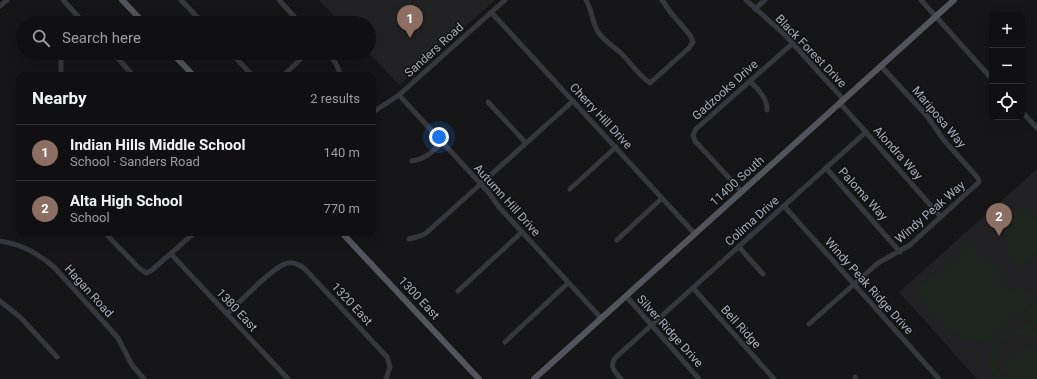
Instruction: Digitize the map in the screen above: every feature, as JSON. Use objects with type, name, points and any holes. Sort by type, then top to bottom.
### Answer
[{"type":"main road","points":[[122,0],[137,16]]},
{"type":"main road","name":"11400 South","points":[[534,379],[954,0]]},
{"type":"main road","points":[[179,60],[190,72]]},
{"type":"main road","name":"1300 East","points":[[345,236],[479,379]]},
{"type":"street","points":[[0,6],[7,0]]},
{"type":"street","points":[[63,0],[76,16]]},
{"type":"street","points":[[181,0],[196,16]]},
{"type":"street","points":[[278,0],[293,16]]},
{"type":"street","name":"Sanders Road","points":[[376,110],[399,95],[505,0]]},
{"type":"street","points":[[586,0],[595,26],[601,37],[620,52],[643,77],[650,82],[689,48],[693,42],[690,35],[671,14],[662,0]]},
{"type":"street","name":"Black Forest Drive","points":[[746,0],[778,28],[842,101]]},
{"type":"street","points":[[755,9],[764,0]]},
{"type":"street","points":[[921,0],[989,76]]},
{"type":"street","name":"Cherry Hill Drive","points":[[491,12],[695,234]]},
{"type":"street","name":"Gadzooks Drive","points":[[742,192],[695,140],[693,135],[696,129],[792,43]]},
{"type":"street","points":[[61,60],[61,72]]},
{"type":"street","points":[[119,60],[130,72]]},
{"type":"street","points":[[238,60],[249,72]]},
{"type":"street","points":[[287,72],[300,60]]},
{"type":"street","points":[[333,60],[340,72]]},
{"type":"street","name":"Mariposa Way","points":[[882,66],[927,116],[943,139],[980,182]]},
{"type":"street","points":[[750,81],[764,96],[767,103],[767,110]]},
{"type":"street","name":"Autumn Hill Drive","points":[[399,95],[601,318]]},
{"type":"street","points":[[409,238],[425,234],[573,101]]},
{"type":"street","name":"Alondra Way","points":[[842,101],[866,132],[942,217]]},
{"type":"street","points":[[488,102],[526,143]]},
{"type":"street","points":[[1025,115],[1037,128]]},
{"type":"street","name":"Colima Drive","points":[[621,379],[613,369],[612,362],[615,358],[866,132]]},
{"type":"street","points":[[412,161],[420,160],[428,156],[442,143]]},
{"type":"street","points":[[570,189],[616,147]]},
{"type":"street","name":"Paloma Way","points":[[826,168],[900,252]]},
{"type":"street","name":"Windy Peak Way","points":[[809,324],[878,263],[910,245],[980,182]]},
{"type":"street","points":[[617,240],[662,198]]},
{"type":"street","name":"Windy Peak Ridge Drive","points":[[784,206],[937,378]]},
{"type":"street","points":[[458,291],[522,232]]},
{"type":"street","points":[[108,236],[139,268],[146,272],[152,270],[191,236]]},
{"type":"street","name":"Hagan Road","points":[[0,241],[20,245],[32,250],[54,267],[118,338],[132,365],[144,379]]},
{"type":"street","points":[[739,247],[763,274]]},
{"type":"street","name":"1380 East","points":[[171,254],[288,379]]},
{"type":"street","name":"1320 East","points":[[227,314],[275,269],[287,263],[297,263],[305,269],[384,352],[390,362],[390,371],[386,379]]},
{"type":"street","points":[[505,342],[568,283]]},
{"type":"street","name":"Bell Ridge","points":[[693,288],[774,379]]},
{"type":"street","name":"Silver Ridge Drive","points":[[626,296],[699,379]]},
{"type":"street","points":[[0,301],[20,317],[57,357]]},
{"type":"shaded area","points":[[319,0],[495,0],[399,85],[376,60],[376,16],[334,16]]},
{"type":"shaded area","points":[[1037,169],[1037,379],[977,379],[899,292]]},
{"type":"shaded area","points":[[1021,204],[1037,218],[1037,254],[1018,268],[1008,253],[1006,236],[1010,219]]},
{"type":"shaded area","points":[[967,246],[974,247],[988,264],[992,261],[1006,276],[1003,282],[1013,292],[1021,285],[1033,298],[1033,301],[988,342],[963,338],[954,333],[938,320],[914,293]]},
{"type":"shaded area","points":[[1034,303],[1037,303],[1037,324],[1035,326],[1024,315]]},
{"type":"shaded area","points":[[1026,320],[1037,332],[1037,342],[1027,336],[1018,335],[1009,337],[1002,343],[997,351],[996,360],[998,369],[1004,379],[995,379],[990,370],[989,361],[993,344],[1006,333],[1025,329],[1021,324]]},
{"type":"shaded area","points":[[1028,343],[1037,353],[1037,379],[1012,379],[1001,368]]},
{"type":"place","name":"Indian Hills Middle School","points":[[410,38]]},
{"type":"place","name":"Alta High School","points":[[999,236]]}]
